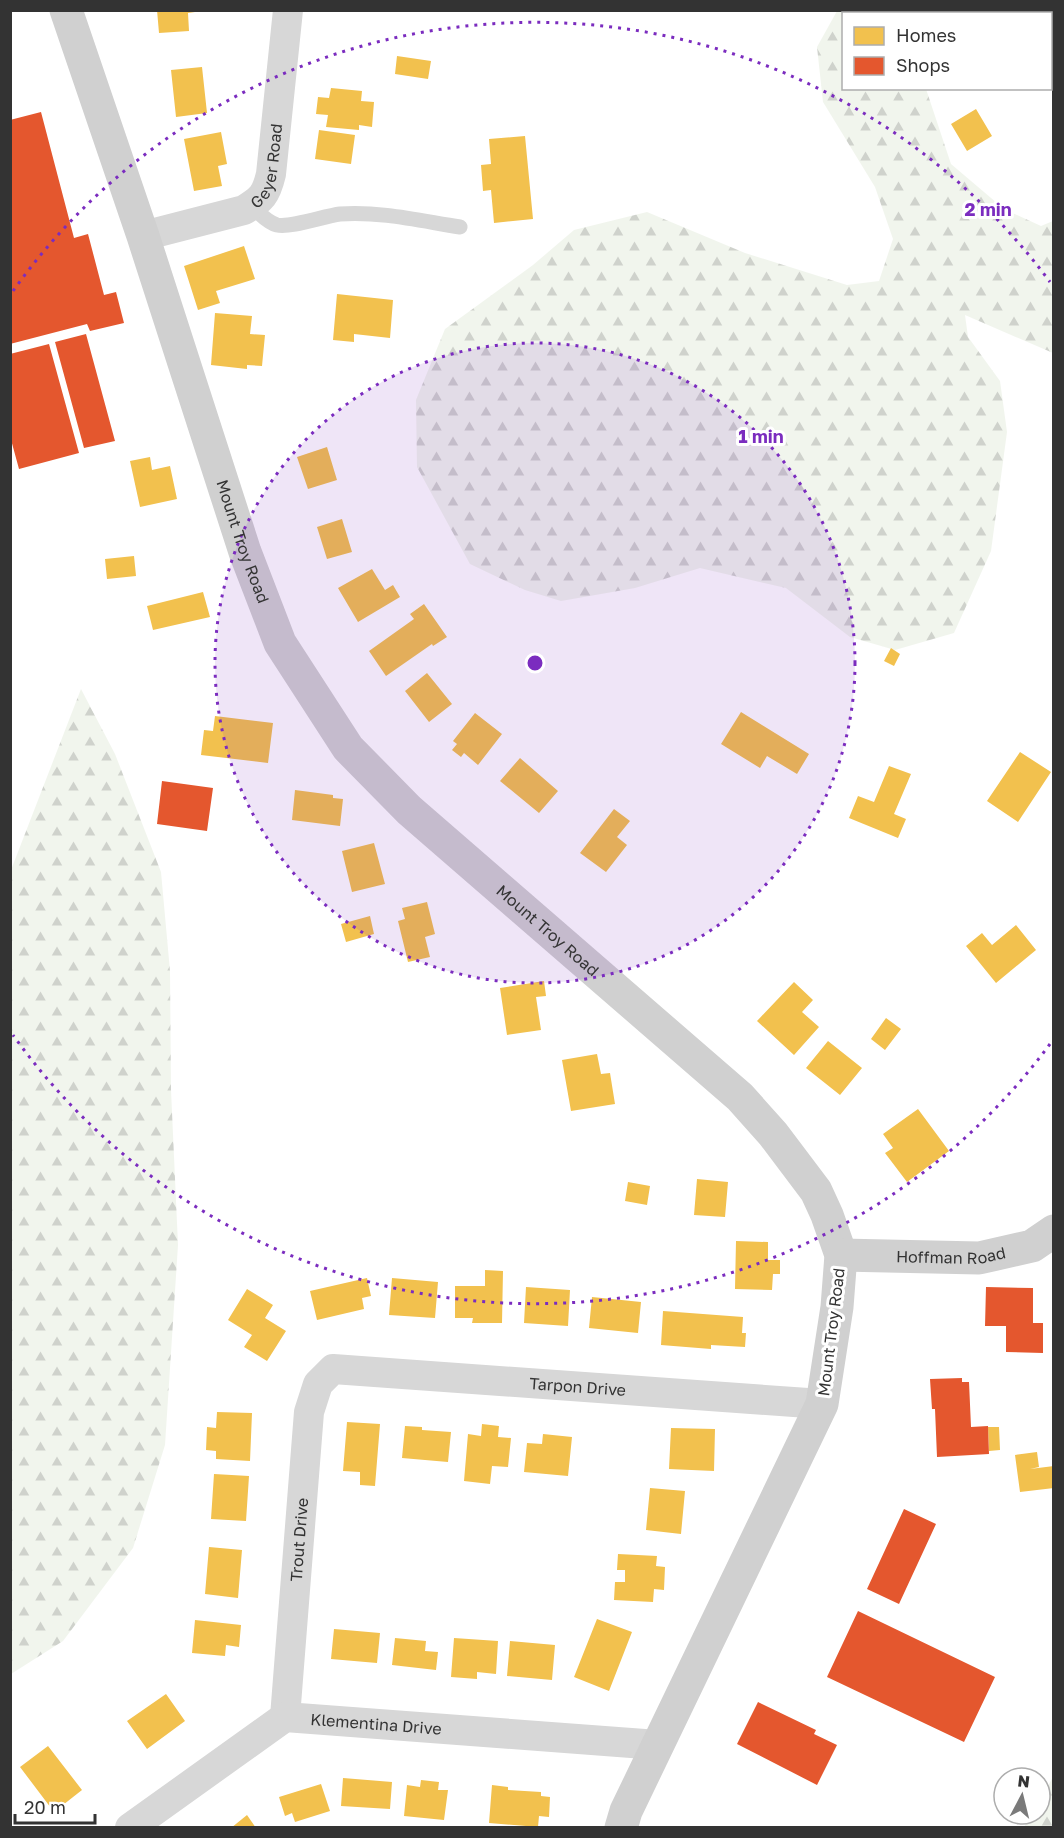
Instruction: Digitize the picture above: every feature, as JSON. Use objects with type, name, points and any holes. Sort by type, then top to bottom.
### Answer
[{"type":"street","name":"Mount Troy Road","points":[[66,10],[143,236],[245,552],[280,643],[348,748],[409,810],[740,1097],[773,1134],[816,1191],[841,1255],[837,1307],[822,1404],[626,1811],[621,1827]]},
{"type":"street","name":"Geyer Road","points":[[143,236],[244,210],[259,201],[267,191],[271,174],[288,10]]},
{"type":"street","name":"Hoffman Road","points":[[841,1255],[979,1258],[1032,1246],[1053,1231]]},
{"type":"street","name":"Tarpon Drive","points":[[333,1369],[822,1404]]},
{"type":"street","name":"Trout Drive","points":[[285,1717],[309,1412],[318,1384],[333,1369]]},
{"type":"street","name":"Klementina Drive","points":[[285,1717],[658,1745]]},
{"type":"street","points":[[130,1827],[285,1717]]},
{"type":"lane","points":[[251,206],[267,220],[278,225],[341,214],[366,214],[460,227]]},
{"type":"green space","points":[[837,11],[964,11],[842,12],[842,90],[926,90],[951,164],[1004,209],[1041,226],[1053,221],[1053,353],[965,315],[968,337],[1000,381],[1007,432],[991,551],[954,633],[895,650],[850,637],[786,588],[700,568],[635,588],[561,601],[525,590],[470,564],[417,467],[416,400],[445,329],[533,265],[574,230],[647,212],[745,253],[847,285],[879,281],[893,239],[875,187],[823,102],[817,47]]},
{"type":"green space","points":[[81,689],[115,754],[161,872],[170,971],[171,1090],[178,1245],[165,1445],[133,1548],[63,1641],[11,1674],[11,870]]},
{"type":"green space","points":[[1053,1777],[1053,1827],[1024,1827],[1052,1826]]},
{"type":"building: Homes","points":[[157,10],[195,10],[195,12],[188,13],[189,31],[159,33]]},
{"type":"building: Homes","points":[[397,56],[431,61],[428,79],[395,74]]},
{"type":"building: Homes","points":[[202,67],[207,113],[176,117],[171,70]]},
{"type":"building: Homes","points":[[331,88],[362,91],[361,101],[374,102],[372,127],[359,125],[359,130],[326,127],[328,115],[316,114],[318,97],[329,98]]},
{"type":"building: Homes","points":[[976,109],[992,136],[967,151],[951,124]]},
{"type":"building: Homes","points":[[319,130],[355,135],[351,164],[315,159]]},
{"type":"building: Homes","points":[[221,132],[227,164],[218,166],[222,186],[194,191],[184,139]]},
{"type":"building: Homes","points":[[525,136],[533,219],[494,223],[491,190],[483,191],[481,165],[491,164],[489,139]]},
{"type":"building: Homes","points":[[244,246],[255,279],[216,291],[220,303],[198,310],[184,266]]},
{"type":"building: Homes","points":[[337,294],[393,300],[390,338],[354,334],[354,342],[333,340]]},
{"type":"building: Homes","points":[[215,313],[252,316],[250,334],[265,335],[262,366],[247,365],[247,369],[211,365]]},
{"type":"building: Homes","points":[[327,447],[337,480],[308,489],[297,457]]},
{"type":"building: Homes","points":[[150,457],[152,470],[170,466],[177,499],[140,507],[130,461]]},
{"type":"building: Homes","points":[[342,519],[352,552],[327,559],[317,527]]},
{"type":"building: Homes","points":[[134,556],[136,576],[107,579],[105,559]]},
{"type":"building: Homes","points":[[372,569],[385,590],[393,585],[400,597],[358,622],[338,588]]},
{"type":"building: Homes","points":[[203,592],[210,617],[153,630],[147,606]]},
{"type":"building: Homes","points":[[424,604],[447,637],[433,646],[432,644],[386,676],[369,651],[414,619],[410,614]]},
{"type":"building: Homes","points":[[891,648],[900,654],[894,666],[884,661]]},
{"type":"building: Homes","points":[[427,673],[452,704],[429,722],[405,691]]},
{"type":"building: Homes","points":[[741,712],[809,754],[797,774],[767,756],[760,768],[721,744]]},
{"type":"building: Homes","points":[[475,713],[502,734],[478,765],[464,753],[461,757],[452,750],[457,744],[453,741]]},
{"type":"building: Homes","points":[[215,716],[273,723],[268,763],[201,755],[204,730],[213,731]]},
{"type":"building: Homes","points":[[1020,752],[1051,772],[1018,822],[987,801]]},
{"type":"building: Homes","points":[[520,758],[558,791],[539,813],[500,781]]},
{"type":"building: Homes","points":[[889,766],[911,774],[894,814],[906,819],[898,838],[849,818],[858,796],[874,802]]},
{"type":"building: Homes","points":[[295,790],[333,795],[333,798],[343,799],[340,826],[292,820]]},
{"type":"building: Homes","points":[[614,809],[630,821],[617,837],[627,845],[606,872],[580,853]]},
{"type":"building: Homes","points":[[374,843],[385,884],[352,892],[342,851]]},
{"type":"building: Homes","points":[[427,902],[435,934],[425,937],[430,957],[408,962],[398,921],[405,919],[402,908]]},
{"type":"building: Homes","points":[[370,916],[374,934],[346,942],[341,924]]},
{"type":"building: Homes","points":[[1016,925],[1036,950],[996,983],[966,946],[982,933],[992,945]]},
{"type":"building: Homes","points":[[544,981],[546,996],[536,997],[541,1030],[507,1035],[500,988]]},
{"type":"building: Homes","points":[[794,982],[813,1000],[802,1012],[819,1027],[794,1055],[757,1021]]},
{"type":"building: Homes","points":[[886,1018],[901,1029],[885,1050],[871,1039]]},
{"type":"building: Homes","points":[[828,1041],[862,1068],[840,1095],[806,1068]]},
{"type":"building: Homes","points":[[597,1054],[601,1074],[610,1073],[615,1104],[571,1111],[562,1060]]},
{"type":"building: Homes","points":[[918,1109],[949,1151],[907,1182],[885,1153],[893,1148],[883,1134]]},
{"type":"building: Homes","points":[[697,1179],[728,1182],[725,1217],[694,1215]]},
{"type":"building: Homes","points":[[628,1182],[650,1186],[647,1205],[625,1201]]},
{"type":"building: Homes","points":[[736,1241],[768,1242],[768,1260],[780,1260],[780,1274],[773,1274],[772,1290],[735,1289]]},
{"type":"building: Homes","points":[[485,1270],[503,1271],[502,1323],[472,1323],[473,1318],[455,1318],[455,1286],[485,1286]]},
{"type":"building: Homes","points":[[367,1278],[371,1296],[362,1298],[364,1309],[317,1320],[310,1291]]},
{"type":"building: Homes","points":[[392,1278],[438,1282],[435,1318],[389,1315]]},
{"type":"building: Homes","points":[[526,1287],[570,1290],[568,1326],[524,1323]]},
{"type":"building: Homes","points":[[247,1289],[273,1305],[265,1318],[286,1331],[267,1361],[244,1347],[252,1335],[228,1320]]},
{"type":"building: Homes","points":[[592,1297],[641,1302],[638,1333],[589,1328]]},
{"type":"building: Homes","points":[[663,1311],[743,1317],[742,1333],[746,1333],[745,1347],[711,1345],[711,1349],[661,1345]]},
{"type":"building: Homes","points":[[217,1412],[252,1413],[250,1461],[216,1459],[216,1451],[206,1450],[207,1427],[216,1428]]},
{"type":"building: Homes","points":[[347,1422],[380,1424],[375,1486],[360,1485],[360,1472],[343,1471]]},
{"type":"building: Homes","points":[[482,1424],[499,1426],[498,1437],[511,1438],[508,1467],[492,1466],[490,1484],[464,1481],[468,1434],[481,1436]]},
{"type":"building: Homes","points":[[405,1426],[451,1432],[448,1462],[402,1458]]},
{"type":"building: Homes","points":[[988,1427],[999,1427],[1000,1450],[989,1451]]},
{"type":"building: Homes","points":[[671,1428],[715,1429],[714,1471],[669,1469]]},
{"type":"building: Homes","points":[[543,1434],[572,1437],[568,1476],[524,1472],[527,1443],[542,1444]]},
{"type":"building: Homes","points":[[1037,1452],[1039,1467],[1030,1469],[1054,1466],[1054,1488],[1020,1492],[1015,1455]]},
{"type":"building: Homes","points":[[214,1474],[249,1476],[246,1521],[211,1519]]},
{"type":"building: Homes","points":[[650,1488],[685,1491],[681,1534],[646,1530]]},
{"type":"building: Homes","points":[[209,1547],[242,1550],[238,1598],[205,1594]]},
{"type":"building: Homes","points":[[618,1554],[657,1556],[656,1566],[665,1567],[664,1590],[654,1589],[653,1602],[614,1600],[615,1582],[625,1582],[625,1570],[617,1570]]},
{"type":"building: Homes","points":[[597,1619],[632,1632],[609,1691],[574,1677]]},
{"type":"building: Homes","points":[[195,1620],[241,1625],[239,1647],[226,1645],[225,1656],[192,1653]]},
{"type":"building: Homes","points":[[334,1629],[380,1633],[377,1663],[331,1659]]},
{"type":"building: Homes","points":[[395,1638],[426,1641],[425,1651],[438,1652],[436,1670],[392,1665]]},
{"type":"building: Homes","points":[[454,1638],[498,1641],[496,1674],[477,1672],[477,1679],[451,1677]]},
{"type":"building: Homes","points":[[510,1641],[555,1645],[552,1680],[507,1676]]},
{"type":"building: Homes","points":[[166,1694],[185,1721],[147,1749],[127,1721]]},
{"type":"building: Homes","points":[[48,1746],[82,1790],[54,1812],[20,1767]]},
{"type":"building: Homes","points":[[343,1778],[392,1782],[390,1809],[341,1806]]},
{"type":"building: Homes","points":[[421,1780],[439,1782],[438,1790],[448,1790],[444,1820],[404,1816],[407,1785],[420,1787]]},
{"type":"building: Homes","points":[[321,1784],[330,1811],[295,1822],[292,1813],[285,1816],[279,1797]]},
{"type":"building: Homes","points":[[492,1785],[508,1787],[508,1790],[541,1792],[541,1796],[550,1797],[549,1817],[539,1816],[538,1827],[489,1823]]},
{"type":"building: Homes","points":[[247,1815],[256,1828],[231,1828]]},
{"type":"building: Shops","points":[[41,112],[74,238],[88,234],[104,295],[116,292],[124,323],[90,331],[87,324],[10,344],[10,120]]},
{"type":"building: Shops","points":[[86,334],[115,441],[84,448],[55,342]]},
{"type":"building: Shops","points":[[49,344],[79,453],[19,469],[10,436],[10,354]]},
{"type":"building: Shops","points":[[162,781],[213,788],[207,831],[157,824]]},
{"type":"building: Shops","points":[[986,1287],[1033,1288],[1033,1323],[1043,1323],[1043,1353],[1006,1352],[1006,1326],[985,1326]]},
{"type":"building: Shops","points":[[962,1378],[962,1382],[969,1382],[971,1427],[988,1426],[989,1454],[937,1457],[935,1409],[932,1409],[930,1379]]},
{"type":"building: Shops","points":[[904,1509],[936,1524],[899,1604],[867,1589]]},
{"type":"building: Shops","points":[[858,1611],[995,1677],[964,1742],[827,1677]]},
{"type":"building: Shops","points":[[758,1702],[816,1730],[814,1734],[837,1745],[817,1785],[737,1744]]}]
